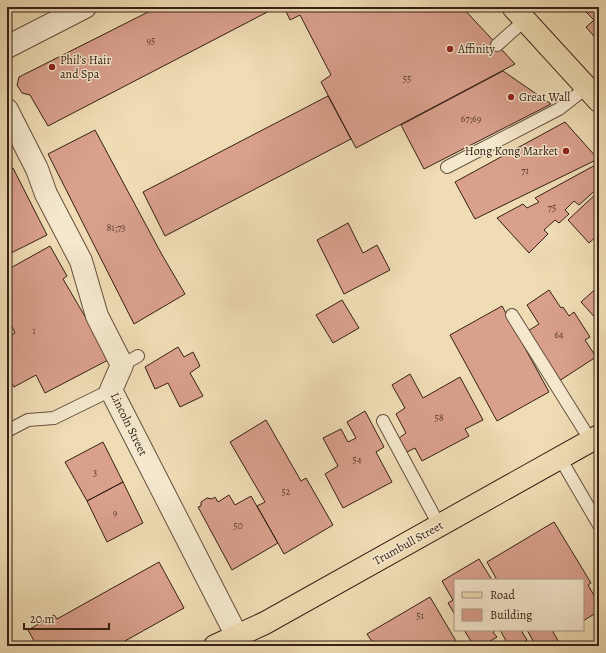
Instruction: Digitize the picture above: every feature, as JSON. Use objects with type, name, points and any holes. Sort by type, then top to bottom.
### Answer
[{"type":"main road","points":[[519,13],[593,95]]},
{"type":"main road","name":"Trumbull Street","points":[[215,646],[240,641],[271,619],[595,439]]},
{"type":"street","points":[[7,48],[85,7]]},
{"type":"street","name":"Lincoln Street","points":[[7,110],[37,169],[46,194],[81,261],[97,316],[130,361],[111,390],[240,641]]},
{"type":"lane","points":[[497,45],[519,13]]},
{"type":"lane","points":[[447,167],[559,109],[593,95]]},
{"type":"lane","points":[[512,314],[595,439]]},
{"type":"lane","points":[[7,431],[28,420],[54,418],[111,390]]},
{"type":"lane","points":[[383,421],[439,525]]},
{"type":"lane","points":[[560,458],[599,525]]},
{"type":"building","points":[[158,7],[277,7],[48,126],[30,95],[22,93],[17,85],[19,77]]},
{"type":"building","points":[[284,7],[462,7],[515,64],[356,148],[321,82],[331,75],[300,15],[290,20]]},
{"type":"building","points":[[581,7],[599,7],[599,16],[594,20]]},
{"type":"building","points":[[599,16],[599,42],[586,27]]},
{"type":"building","points":[[503,71],[551,104],[424,169],[401,125]]},
{"type":"building","points":[[328,96],[351,139],[165,236],[143,192]]},
{"type":"building","points":[[565,122],[598,159],[475,219],[455,182]]},
{"type":"building","points":[[95,130],[161,253],[185,294],[134,324],[48,154]]},
{"type":"building","points":[[599,163],[599,187],[579,205],[574,201],[565,210],[569,214],[559,223],[555,220],[544,230],[548,234],[529,253],[497,218],[523,204],[527,208],[539,202],[535,198]]},
{"type":"building","points":[[13,168],[47,235],[7,255],[7,171]]},
{"type":"building","points":[[599,191],[599,234],[589,243],[568,220]]},
{"type":"building","points":[[348,223],[363,253],[377,245],[390,270],[344,294],[317,240]]},
{"type":"building","points":[[50,246],[67,276],[63,279],[110,359],[45,393],[36,375],[14,387],[11,382],[7,384],[7,337],[15,333],[7,316],[7,270]]},
{"type":"building","points":[[599,286],[599,322],[581,302]]},
{"type":"building","points":[[549,290],[561,308],[563,307],[569,316],[574,312],[590,337],[585,340],[596,357],[559,381],[528,331],[539,324],[527,305]]},
{"type":"building","points":[[342,300],[359,328],[333,343],[316,315]]},
{"type":"building","points":[[502,306],[549,392],[497,421],[450,335]]},
{"type":"building","points":[[178,347],[184,357],[193,352],[200,366],[190,373],[203,396],[180,407],[168,383],[155,389],[145,367]]},
{"type":"building","points":[[410,374],[423,398],[460,377],[483,420],[465,429],[469,436],[422,461],[415,448],[407,452],[399,438],[406,433],[396,414],[405,408],[392,385]]},
{"type":"building","points":[[365,411],[384,447],[376,452],[392,482],[343,508],[325,474],[338,466],[323,438],[341,429],[348,442],[356,438],[347,422]]},
{"type":"building","points":[[266,420],[301,481],[306,478],[333,525],[284,554],[257,506],[265,502],[230,442]]},
{"type":"building","points":[[103,442],[123,482],[87,501],[65,462]]},
{"type":"building","points":[[123,482],[143,523],[107,542],[87,501]]},
{"type":"building","points":[[229,495],[235,505],[251,496],[278,543],[232,570],[198,507],[201,506],[201,502],[207,498],[212,499],[215,497],[218,502]]},
{"type":"building","points":[[554,522],[591,583],[588,585],[599,604],[599,611],[584,620],[584,579],[496,579],[487,562]]},
{"type":"building","points":[[479,559],[491,579],[454,579],[454,613],[448,603],[453,600],[442,581]]},
{"type":"building","points":[[159,562],[184,608],[116,646],[37,646],[28,630],[54,615],[57,619]]},
{"type":"building","points":[[430,597],[456,641],[446,646],[375,646],[367,634]]},
{"type":"building","points":[[465,631],[494,631],[493,632],[497,637],[482,646],[474,646]]},
{"type":"building","points":[[501,631],[522,631],[527,640],[517,646],[509,646]]},
{"type":"building","points":[[528,631],[553,631],[561,646],[536,646]]},
{"type":"building","points":[[341,641],[344,646],[331,646]]},
{"type":"place","name":"Affinity","points":[[450,49]]},
{"type":"place","name":"Phil's Hair and Spa","points":[[52,67]]},
{"type":"place","name":"Great Wall","points":[[511,97]]},
{"type":"place","name":"Hong Kong Market","points":[[566,151]]}]
